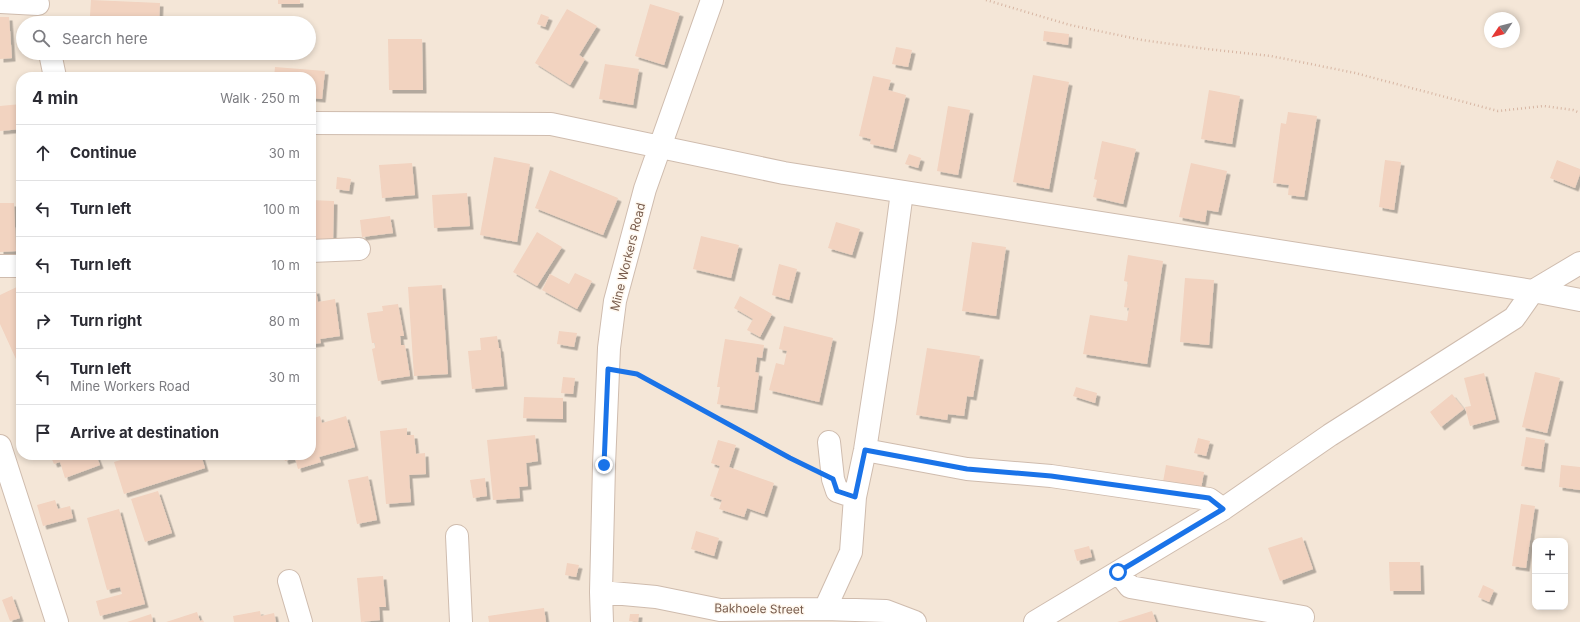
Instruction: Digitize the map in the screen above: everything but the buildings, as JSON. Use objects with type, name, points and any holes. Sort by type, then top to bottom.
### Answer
[{"type":"street","name":"Mine Workers Road","points":[[602,622],[601,592],[608,369],[615,301],[645,189],[712,0]]},
{"type":"street","points":[[0,2],[40,9]]},
{"type":"street","points":[[51,60],[54,72]]},
{"type":"street","points":[[316,123],[551,124],[784,174],[1533,291],[1580,300]]},
{"type":"street","points":[[825,609],[851,552],[855,497],[865,450],[886,320],[902,192]]},
{"type":"street","points":[[316,251],[359,249]]},
{"type":"street","points":[[1034,622],[1223,509],[1330,435],[1514,318],[1533,291],[1580,263]]},
{"type":"street","points":[[0,266],[16,266]]},
{"type":"street","points":[[829,442],[833,479],[837,491],[855,497]]},
{"type":"street","points":[[0,446],[57,622]]},
{"type":"street","points":[[865,450],[967,469],[1051,476],[1209,498],[1223,509]]},
{"type":"street","points":[[457,536],[461,622]]},
{"type":"street","points":[[1118,572],[1130,588],[1303,617]]},
{"type":"street","points":[[289,581],[301,622]]},
{"type":"street","name":"Bakhoele Street","points":[[601,592],[656,597],[720,610],[825,609],[886,611],[915,622]]},
{"type":"path","points":[[986,0],[1070,25],[1142,40],[1270,56],[1355,73],[1498,111],[1544,106],[1573,110],[1580,113]]},
{"type":"path","points":[[608,369],[637,374],[790,458],[833,479]]},
{"type":"shaded area","points":[[0,0],[1580,0],[1580,622],[0,622]]},
{"type":"route","points":[[604,465],[608,369],[637,374],[790,458],[833,479],[837,491],[855,497],[865,450],[967,469],[1051,476],[1209,498],[1223,509],[1118,572]]}]
